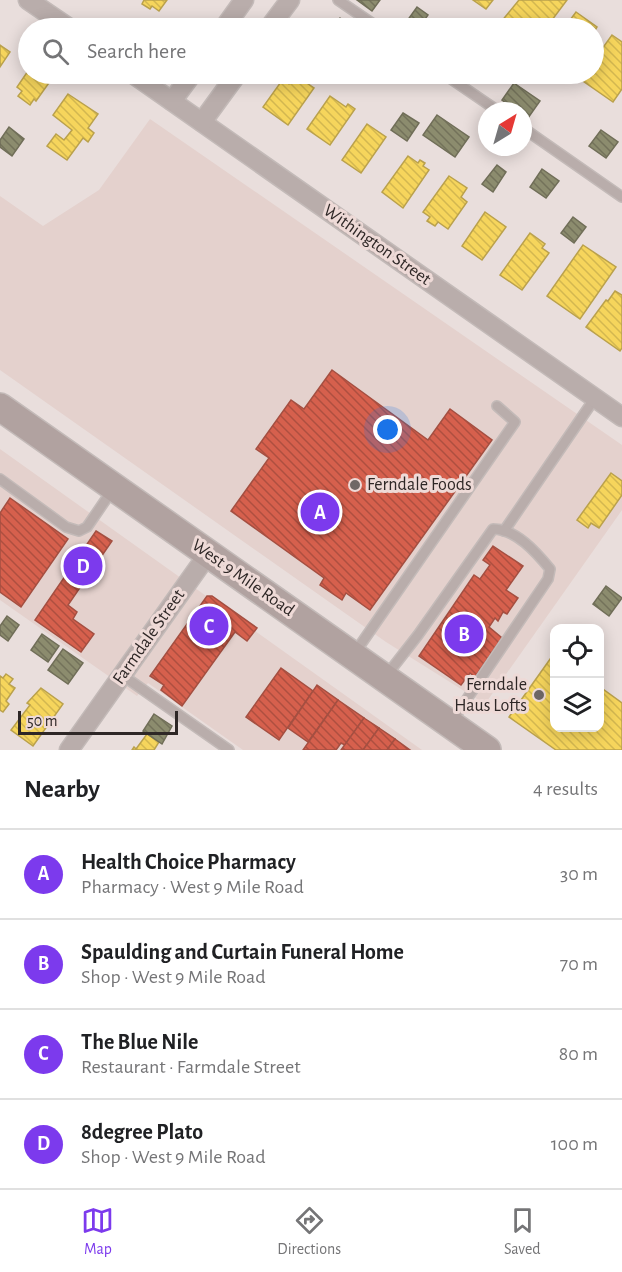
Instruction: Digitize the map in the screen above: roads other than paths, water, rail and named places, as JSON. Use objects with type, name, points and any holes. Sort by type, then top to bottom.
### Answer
[{"type":"main road","name":"West 9 Mile Road","points":[[0,407],[487,750]]},
{"type":"street","points":[[28,0],[54,18]]},
{"type":"street","points":[[231,18],[244,0]]},
{"type":"street","points":[[276,18],[290,0]]},
{"type":"street","name":"Withington Street","points":[[147,84],[622,417]]},
{"type":"street","points":[[172,101],[185,84]]},
{"type":"street","points":[[202,122],[230,84]]},
{"type":"street","name":"Farmdale Street","points":[[69,750],[208,554]]},
{"type":"lane","points":[[338,0],[365,18]]},
{"type":"lane","points":[[459,84],[485,102]]},
{"type":"lane","points":[[532,134],[622,197]]},
{"type":"lane","points":[[504,531],[595,398]]},
{"type":"lane","points":[[353,656],[515,422],[497,406]]},
{"type":"lane","points":[[0,479],[66,527],[79,531],[87,527],[114,487]]},
{"type":"lane","points":[[384,678],[418,635],[493,529],[504,531],[521,540],[550,569],[548,579],[450,724]]},
{"type":"lane","points":[[122,675],[229,750]]},
{"type":"place","name":"Ferndale Foods","points":[[355,485]]},
{"type":"place","name":"Health Choice Pharmacy","points":[[320,512]]},
{"type":"place","name":"8degree Plato","points":[[83,566]]},
{"type":"place","name":"The Blue Nile","points":[[209,626]]},
{"type":"place","name":"Spaulding and Curtain Funeral Home","points":[[464,634]]},
{"type":"place","name":"Ferndale Haus Lofts","points":[[539,695]]}]
